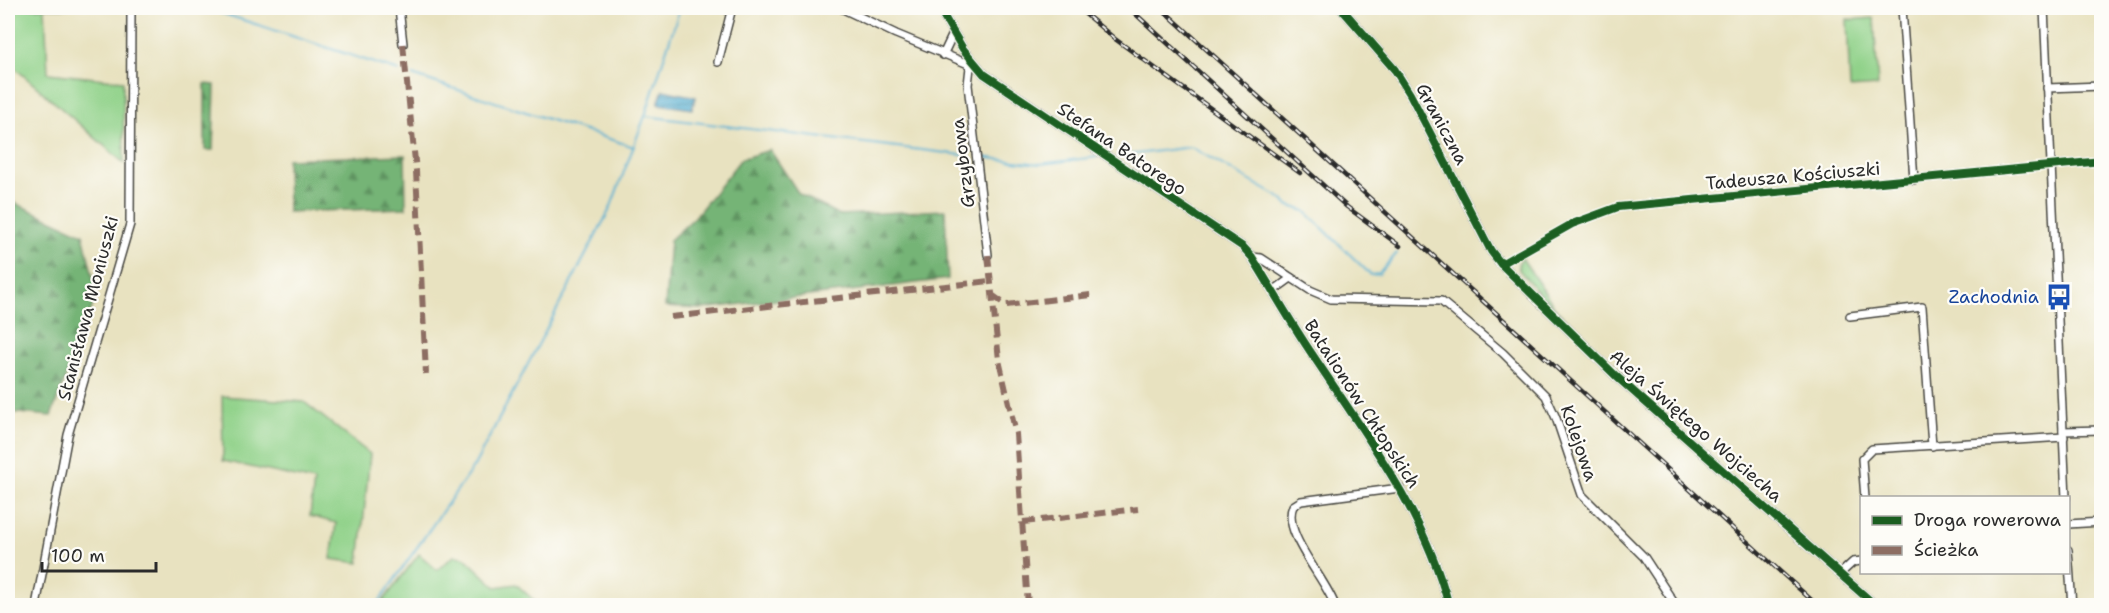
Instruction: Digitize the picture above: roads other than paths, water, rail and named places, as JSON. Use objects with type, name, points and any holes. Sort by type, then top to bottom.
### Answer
[{"type":"street","name":"Stanisława Moniuszki","points":[[36,606],[68,435],[130,224],[131,8]]},
{"type":"street","points":[[399,8],[403,44]]},
{"type":"street","points":[[718,62],[732,8]]},
{"type":"street","name":"Stefana Batorego","points":[[841,8],[973,67],[1243,247],[1252,257],[1261,258],[1291,278],[1331,298],[1442,301]]},
{"type":"street","points":[[939,8],[973,67]]},
{"type":"street","name":"Graniczna","points":[[1341,8],[1395,70],[1410,94],[1491,251],[1501,264]]},
{"type":"street","points":[[1902,8],[1914,180]]},
{"type":"street","points":[[2044,8],[2066,496]]},
{"type":"street","points":[[943,55],[953,34]]},
{"type":"street","name":"Grzybowa","points":[[973,67],[968,85],[988,255]]},
{"type":"street","points":[[2047,88],[2102,86]]},
{"type":"street","name":"Tadeusza Kościuszki","points":[[1501,264],[1572,224],[1618,207],[2102,161]]},
{"type":"street","name":"Batalionów Chłopskich","points":[[1252,257],[1400,488],[1429,548],[1449,606]]},
{"type":"street","name":"Aleja Świętego Wojciecha","points":[[1501,264],[1617,377],[1876,606]]},
{"type":"street","points":[[1273,291],[1291,278]]},
{"type":"street","name":"Kolejowa","points":[[1442,301],[1503,353],[1546,396],[1556,418],[1582,495],[1644,556],[1676,606]]},
{"type":"street","points":[[1850,316],[1922,307],[1932,446]]},
{"type":"street","points":[[1865,496],[1862,459],[1872,449],[1932,446],[2102,430]]},
{"type":"street","points":[[1335,606],[1316,575],[1294,529],[1290,514],[1293,506],[1301,501],[1400,488]]},
{"type":"street","points":[[2070,524],[2102,522]]},
{"type":"street","points":[[1841,573],[1853,562],[1860,561]]},
{"type":"street","points":[[2070,574],[2072,606]]},
{"type":"water","points":[[663,90],[696,97],[692,109],[658,104]]},
{"type":"waterway","points":[[206,8],[399,71]]},
{"type":"waterway","points":[[645,116],[680,8]]},
{"type":"waterway","points":[[412,75],[634,147]]},
{"type":"waterway","points":[[376,606],[474,466],[610,209],[645,116],[970,156]]},
{"type":"waterway","points":[[1120,156],[1191,147],[1282,199],[1287,205],[1305,211],[1371,275],[1379,274],[1397,253]]},
{"type":"waterway","points":[[981,157],[1040,164],[1097,157]]},
{"type":"railway","points":[[1078,8],[1115,39],[1300,173]]},
{"type":"railway","points":[[1129,8],[1347,207],[1400,246]]},
{"type":"railway","points":[[1161,8],[1818,606]]},
{"type":"place","name":"Zachodnia","points":[[2059,297]]}]
